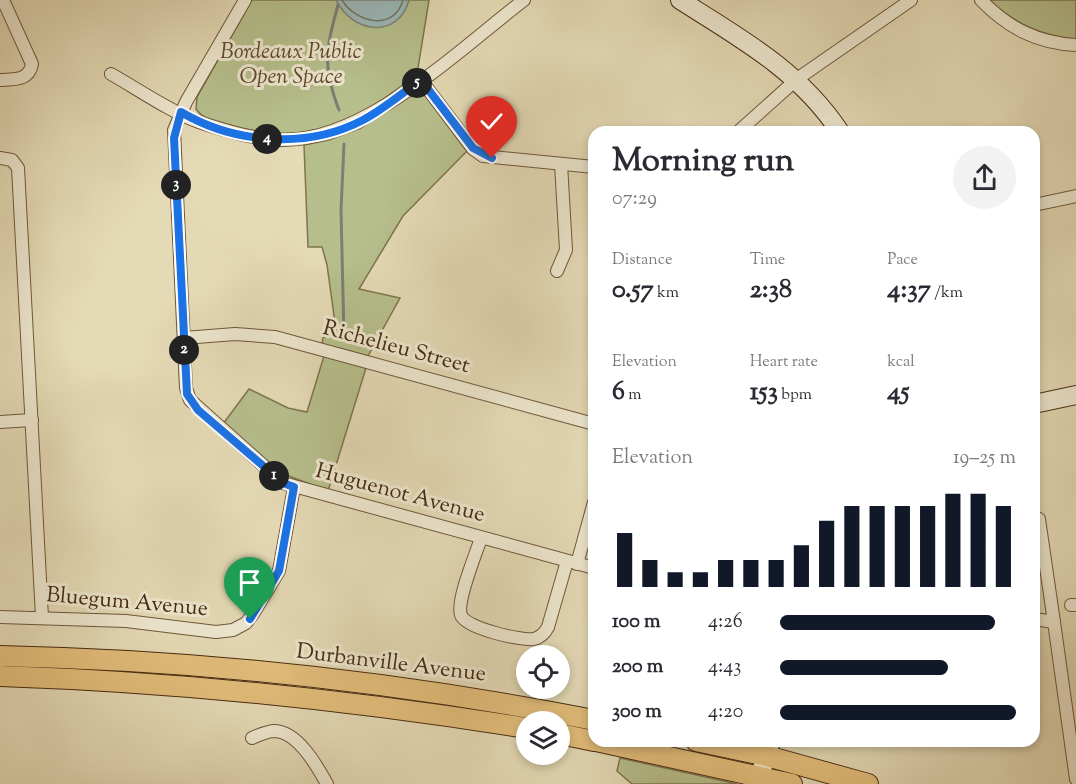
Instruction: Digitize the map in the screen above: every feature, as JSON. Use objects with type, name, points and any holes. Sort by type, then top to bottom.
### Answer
[{"type":"main road","name":"Durbanville Avenue","points":[[0,656],[110,660],[258,671],[474,699],[588,719]]},
{"type":"main road","name":"Durbanville Avenue","points":[[0,676],[256,692],[411,710],[516,726]]},
{"type":"main road","points":[[570,736],[588,740]]},
{"type":"main road","points":[[620,747],[759,780],[792,784]]},
{"type":"main road","points":[[751,747],[769,749],[868,784]]},
{"type":"street","points":[[0,80],[24,77],[29,73],[32,64],[3,0]]},
{"type":"street","name":"Huguenot Avenue","points":[[245,0],[181,112],[174,138],[186,388],[193,406],[283,483],[588,566]]},
{"type":"street","points":[[111,74],[197,122],[261,138],[285,140],[314,137],[340,130],[364,119],[421,80],[524,0]]},
{"type":"street","points":[[680,0],[758,49],[797,79],[835,126]]},
{"type":"street","points":[[745,126],[797,79],[911,0]]},
{"type":"street","points":[[981,0],[995,15],[1024,34],[1057,44],[1076,45]]},
{"type":"street","points":[[421,80],[479,154],[492,158],[588,166]]},
{"type":"street","points":[[0,158],[12,160],[18,168],[42,617]]},
{"type":"street","points":[[557,272],[566,250],[561,164]]},
{"type":"street","points":[[1040,204],[1076,196]]},
{"type":"street","name":"Richelieu Street","points":[[184,338],[235,334],[275,337],[588,422]]},
{"type":"street","points":[[1040,403],[1076,395]]},
{"type":"street","points":[[0,422],[32,420]]},
{"type":"street","name":"Bluegum Avenue","points":[[0,617],[126,621],[216,632],[240,627],[253,614],[279,571],[294,487]]},
{"type":"street","points":[[481,538],[460,609],[464,621],[474,627],[528,639],[542,635],[548,627],[588,518]]},
{"type":"street","points":[[1040,526],[1076,779]]},
{"type":"street","points":[[1040,620],[1054,622]]},
{"type":"street","points":[[252,738],[273,731],[286,734],[311,758],[327,784]]},
{"type":"street","points":[[759,780],[769,749]]},
{"type":"green space","name":"Bordeaux Public Open Space","points":[[252,0],[429,0],[417,74],[395,91],[353,117],[310,131],[261,132],[208,119],[196,109],[197,97]]},
{"type":"green space","points":[[988,0],[1076,0],[1076,39],[1051,35],[1029,27],[1018,22]]},
{"type":"green space","name":"Bordeaux Public Open Space","points":[[419,93],[426,96],[468,150],[403,216],[359,289],[400,298],[368,356],[322,344],[323,338],[336,330],[327,265],[322,247],[308,247],[304,145],[329,140],[361,128],[412,94]]},
{"type":"green space","points":[[324,356],[366,368],[328,491],[281,473],[223,424],[249,389],[288,408],[307,412]]},
{"type":"green space","points":[[620,758],[737,784],[632,784],[617,771]]},
{"type":"water","points":[[336,0],[409,0],[403,13],[395,22],[374,27],[353,20]]},
{"type":"waterway","points":[[338,5],[329,46],[328,69],[339,110]]},
{"type":"waterway","points":[[344,144],[341,210],[344,337]]},
{"type":"route","points":[[250,619],[279,571],[285,549],[294,487],[283,483],[193,406],[187,394],[174,138],[174,130],[181,112],[197,122],[261,138],[285,140],[314,137],[340,130],[364,119],[421,80],[473,148],[483,156],[492,158]]}]
